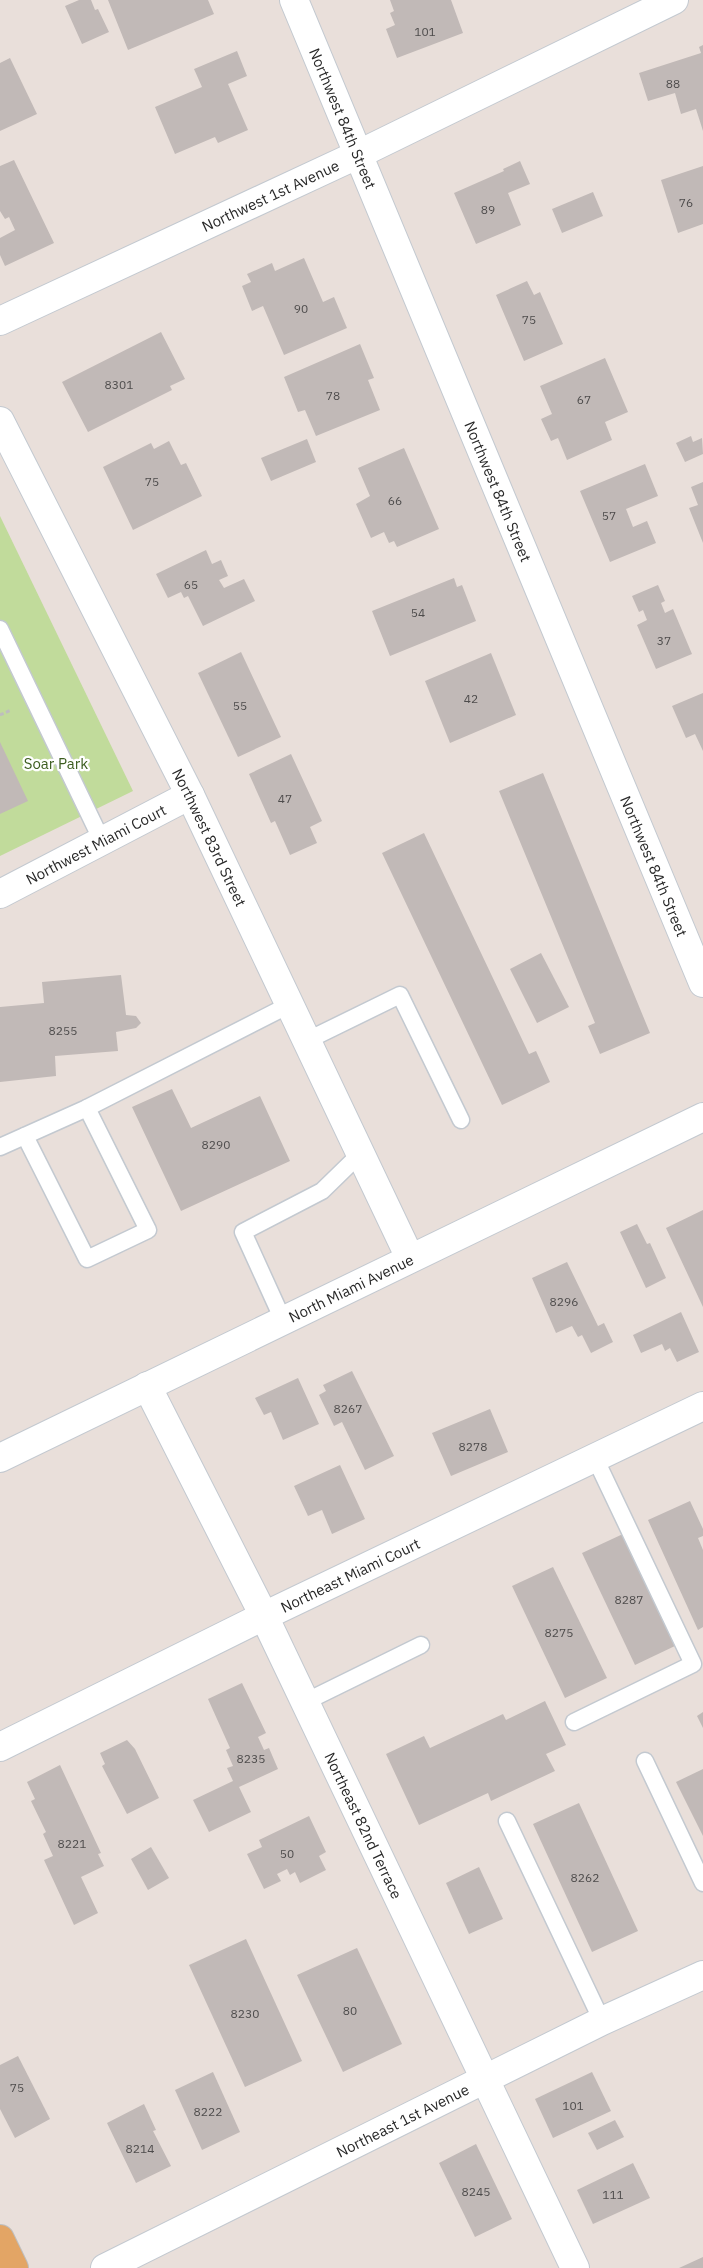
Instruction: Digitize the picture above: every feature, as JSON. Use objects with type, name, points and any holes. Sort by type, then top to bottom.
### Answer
[{"type":"main road","points":[[0,2239],[14,2268]]},
{"type":"street","name":"Northwest 84th Street","points":[[294,0],[702,980]]},
{"type":"street","name":"Northwest 1st Avenue","points":[[0,321],[359,154],[674,0]]},
{"type":"street","name":"Northwest 83rd Street","points":[[2,432],[190,795],[410,1258]]},
{"type":"street","name":"Northwest Miami Court","points":[[0,894],[190,795]]},
{"type":"street","name":"North Miami Avenue","points":[[0,1458],[703,1117]]},
{"type":"street","name":"Northeast 82nd Terrace","points":[[147,1386],[264,1616],[576,2268]]},
{"type":"street","name":"Northeast Miami Court","points":[[0,1747],[264,1616],[703,1406]]},
{"type":"street","name":"Northeast 1st Avenue","points":[[105,2268],[602,2021],[703,1975]]},
{"type":"lane","points":[[0,628],[102,841]]},
{"type":"lane","points":[[306,1041],[400,995],[461,1120]]},
{"type":"lane","points":[[0,1147],[87,1108],[289,1005]]},
{"type":"lane","points":[[25,1136],[88,1259],[148,1230],[87,1108]]},
{"type":"lane","points":[[283,1320],[243,1232],[322,1192],[360,1154]]},
{"type":"lane","points":[[574,1722],[693,1664],[595,1458]]},
{"type":"lane","points":[[305,1702],[421,1645]]},
{"type":"lane","points":[[645,1761],[703,1883]]},
{"type":"lane","points":[[507,1821],[602,2021]]},
{"type":"green space","name":"Soar Park","points":[[0,516],[133,791],[0,856]]},
{"type":"building","points":[[79,0],[91,0],[95,10],[98,9],[109,32],[82,44],[65,6]]},
{"type":"building","points":[[108,0],[208,0],[214,14],[128,50]]},
{"type":"building","points":[[390,0],[451,0],[463,33],[397,58],[386,29],[395,25],[390,13],[394,11]]},
{"type":"building","points":[[703,45],[703,131],[696,109],[681,114],[675,93],[648,101],[639,73],[701,53],[699,47]]},
{"type":"building","points":[[237,51],[247,76],[228,84],[248,130],[218,143],[215,137],[175,154],[155,107],[202,87],[194,69]]},
{"type":"building","points":[[10,58],[37,114],[0,131],[0,63]]},
{"type":"building","points":[[14,160],[54,243],[5,266],[0,255],[0,238],[15,230],[9,217],[5,219],[0,211],[0,166]]},
{"type":"building","points":[[520,161],[530,184],[508,193],[521,225],[476,244],[454,193],[504,171],[503,169]]},
{"type":"building","points":[[703,166],[703,224],[678,233],[661,180]]},
{"type":"building","points":[[593,192],[603,216],[562,233],[552,209]]},
{"type":"building","points":[[304,258],[323,302],[334,297],[347,328],[284,355],[263,306],[252,311],[242,286],[251,282],[247,274],[272,263],[275,271]]},
{"type":"building","points":[[527,281],[534,295],[540,292],[563,344],[524,361],[496,295]]},
{"type":"building","points":[[161,332],[185,379],[170,386],[172,390],[88,432],[62,382]]},
{"type":"building","points":[[360,344],[374,378],[368,380],[380,410],[316,436],[305,410],[298,412],[284,377]]},
{"type":"building","points":[[605,358],[628,412],[605,422],[612,440],[567,460],[558,438],[551,441],[541,419],[552,414],[540,386]]},
{"type":"building","points":[[691,436],[693,442],[702,438],[703,454],[685,462],[676,443]]},
{"type":"building","points":[[307,439],[316,462],[271,481],[261,458]]},
{"type":"building","points":[[169,441],[181,465],[186,463],[202,496],[133,530],[103,467],[151,443],[154,449]]},
{"type":"building","points":[[404,448],[439,529],[397,547],[394,541],[389,543],[384,532],[371,538],[356,504],[370,496],[358,468]]},
{"type":"building","points":[[645,464],[658,496],[626,509],[633,527],[647,521],[656,543],[610,562],[580,491]]},
{"type":"building","points":[[703,482],[703,543],[689,508],[698,505],[691,487]]},
{"type":"building","points":[[206,550],[212,564],[221,560],[228,576],[219,580],[224,588],[244,579],[255,601],[203,626],[188,596],[184,598],[181,592],[168,598],[156,574]]},
{"type":"building","points":[[454,578],[457,587],[462,585],[476,621],[390,656],[372,611]]},
{"type":"building","points":[[658,585],[665,601],[661,603],[665,613],[673,609],[692,654],[656,669],[637,625],[647,620],[643,610],[639,612],[632,596]]},
{"type":"building","points":[[241,652],[281,737],[238,757],[198,673]]},
{"type":"building","points":[[491,653],[516,715],[450,743],[425,681]]},
{"type":"building","points":[[703,693],[703,751],[695,734],[686,738],[672,706]]},
{"type":"building","points":[[0,742],[28,801],[0,814]]},
{"type":"building","points":[[291,754],[322,821],[310,827],[317,843],[290,855],[275,821],[271,823],[249,774]]},
{"type":"building","points":[[543,773],[650,1033],[600,1054],[588,1026],[595,1023],[499,791]]},
{"type":"building","points":[[424,833],[529,1054],[536,1051],[550,1082],[502,1105],[382,853]]},
{"type":"building","points":[[541,953],[569,1007],[537,1023],[510,969]]},
{"type":"building","points":[[121,975],[126,1015],[136,1016],[141,1023],[136,1028],[116,1032],[118,1051],[55,1056],[56,1076],[0,1082],[0,1007],[44,1003],[42,982]]},
{"type":"building","points":[[172,1089],[191,1128],[260,1096],[290,1161],[181,1211],[132,1107]]},
{"type":"building","points":[[703,1210],[703,1307],[666,1228]]},
{"type":"building","points":[[637,1224],[647,1244],[650,1243],[666,1278],[646,1288],[620,1232]]},
{"type":"building","points":[[567,1262],[598,1326],[604,1323],[613,1342],[591,1353],[582,1335],[578,1337],[572,1326],[556,1333],[532,1278]]},
{"type":"building","points":[[681,1312],[699,1352],[677,1362],[670,1348],[665,1351],[662,1344],[641,1353],[633,1335]]},
{"type":"building","points":[[352,1371],[394,1456],[365,1470],[342,1422],[334,1426],[319,1395],[326,1391],[323,1385]]},
{"type":"building","points":[[298,1378],[319,1424],[283,1440],[271,1412],[264,1415],[255,1398]]},
{"type":"building","points":[[490,1409],[508,1452],[451,1476],[432,1433]]},
{"type":"building","points":[[340,1465],[365,1519],[332,1534],[322,1510],[308,1516],[294,1486]]},
{"type":"building","points":[[690,1501],[703,1529],[703,1536],[698,1538],[703,1550],[703,1627],[698,1630],[648,1520]]},
{"type":"building","points":[[623,1534],[677,1645],[635,1665],[582,1553]]},
{"type":"building","points":[[553,1567],[607,1678],[565,1698],[512,1586]]},
{"type":"building","points":[[242,1683],[266,1733],[258,1737],[264,1750],[269,1748],[278,1769],[239,1787],[251,1812],[209,1832],[193,1800],[233,1781],[227,1768],[233,1766],[226,1750],[230,1748],[208,1699]]},
{"type":"building","points":[[545,1701],[566,1745],[546,1754],[555,1771],[491,1801],[488,1793],[419,1825],[386,1754],[424,1736],[430,1748],[503,1714],[506,1720]]},
{"type":"building","points":[[703,1712],[703,1728],[697,1716]]},
{"type":"building","points":[[127,1740],[135,1749],[159,1798],[127,1814],[102,1766],[105,1764],[100,1753]]},
{"type":"building","points":[[60,1765],[101,1853],[98,1854],[104,1866],[81,1877],[98,1913],[74,1925],[44,1860],[53,1856],[43,1834],[46,1832],[31,1801],[35,1799],[27,1782]]},
{"type":"building","points":[[703,1769],[703,1836],[676,1782]]},
{"type":"building","points":[[579,1803],[638,1931],[592,1952],[533,1824]]},
{"type":"building","points":[[309,1816],[326,1852],[319,1856],[326,1870],[300,1883],[295,1872],[290,1875],[287,1869],[277,1874],[281,1881],[264,1889],[247,1854],[262,1847],[259,1840]]},
{"type":"building","points":[[151,1847],[169,1878],[148,1890],[131,1859]]},
{"type":"building","points":[[479,1867],[503,1919],[469,1934],[446,1883]]},
{"type":"building","points":[[246,1939],[302,2061],[245,2087],[189,1965]]},
{"type":"building","points":[[357,1948],[402,2044],[343,2072],[297,1975]]},
{"type":"building","points":[[18,2056],[50,2119],[15,2138],[0,2109],[0,2065]]},
{"type":"building","points":[[213,2072],[240,2132],[202,2150],[175,2090]]},
{"type":"building","points":[[592,2072],[611,2111],[553,2138],[535,2099]]},
{"type":"building","points":[[144,2104],[156,2130],[153,2131],[171,2166],[136,2183],[107,2123]]},
{"type":"building","points":[[615,2120],[624,2137],[597,2150],[588,2133]]},
{"type":"building","points":[[476,2144],[512,2219],[475,2237],[439,2163]]},
{"type":"building","points":[[633,2163],[650,2198],[593,2224],[577,2190]]},
{"type":"building","points":[[703,2257],[703,2268],[679,2268]]}]
